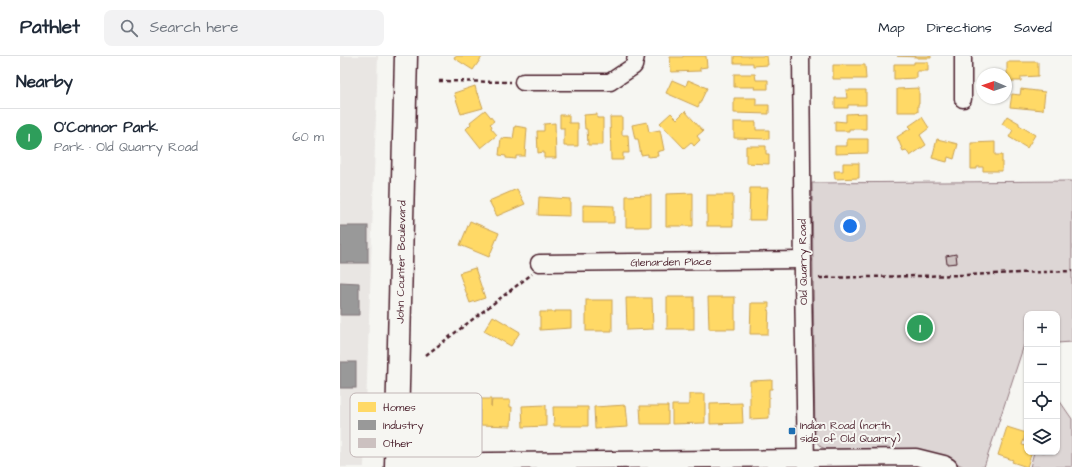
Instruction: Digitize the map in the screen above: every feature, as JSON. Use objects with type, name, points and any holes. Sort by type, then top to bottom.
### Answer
[{"type":"main road","name":"John Counter Boulevard","points":[[399,393],[406,56]]},
{"type":"street","points":[[522,82],[610,82],[634,66],[636,56]]},
{"type":"street","name":"Old Quarry Road","points":[[801,56],[806,462]]},
{"type":"street","points":[[963,56],[963,99]]},
{"type":"street","name":"Glenarden Place","points":[[539,263],[803,260]]},
{"type":"street","points":[[397,465],[806,462],[916,457],[944,464],[949,467]]},
{"type":"path","points":[[439,81],[522,82]]},
{"type":"path","points":[[426,356],[530,277],[539,263]]},
{"type":"path","points":[[819,278],[1072,271]]},
{"type":"shaded area","points":[[340,56],[378,56],[367,393],[350,393],[350,457],[364,457],[364,467],[340,467]]},
{"type":"shaded area","points":[[1072,181],[1072,342],[1060,343],[1060,311],[1024,311],[1024,345],[984,467],[964,467],[945,457],[913,450],[826,449],[821,447],[815,440],[812,183]]},
{"type":"shaded area","points":[[1060,401],[1072,419],[1072,467],[1030,467],[1033,455],[1060,455]]},
{"type":"building: Homes","points":[[455,56],[482,57],[473,70],[454,58]]},
{"type":"building: Homes","points":[[706,56],[707,67],[700,68],[700,71],[671,72],[670,57]]},
{"type":"building: Homes","points":[[734,56],[767,56],[768,65],[753,66],[753,63],[734,63]]},
{"type":"building: Homes","points":[[897,56],[931,56],[931,58],[917,58]]},
{"type":"building: Homes","points":[[914,62],[928,62],[928,71],[917,71],[917,78],[894,79],[894,64],[914,64]]},
{"type":"building: Homes","points":[[1007,62],[1038,62],[1038,76],[1021,77],[1021,81],[1012,81],[1012,68],[1007,68]]},
{"type":"building: Homes","points":[[833,65],[865,65],[866,79],[833,79]]},
{"type":"building: Homes","points":[[734,74],[755,74],[756,80],[768,80],[768,89],[754,89],[755,87],[734,87]]},
{"type":"building: Homes","points":[[672,80],[686,86],[688,80],[707,88],[698,107],[666,93]]},
{"type":"building: Homes","points":[[475,86],[483,108],[461,114],[454,93]]},
{"type":"building: Homes","points":[[919,88],[918,112],[897,112],[897,89]]},
{"type":"building: Homes","points":[[1021,89],[1045,92],[1043,110],[1010,107],[1010,104],[1012,104],[1012,94],[1020,95]]},
{"type":"building: Homes","points":[[846,90],[866,90],[866,105],[848,105],[848,108],[835,108],[835,98],[847,98]]},
{"type":"building: Homes","points":[[734,98],[756,98],[756,105],[769,105],[769,114],[734,113]]},
{"type":"building: Homes","points":[[485,110],[494,121],[490,124],[492,126],[491,128],[497,135],[481,148],[466,129],[471,124],[470,122]]},
{"type":"building: Homes","points":[[685,111],[703,131],[697,136],[700,140],[694,146],[691,142],[684,148],[660,123],[671,113],[677,119]]},
{"type":"building: Homes","points":[[866,113],[866,129],[835,131],[835,121],[846,122],[846,114]]},
{"type":"building: Homes","points":[[597,114],[597,118],[603,118],[603,145],[588,145],[584,115]]},
{"type":"building: Homes","points":[[560,115],[569,115],[569,123],[578,123],[578,146],[564,146],[564,128],[560,128]]},
{"type":"building: Homes","points":[[1007,116],[1035,135],[1027,148],[1009,137],[1013,130],[1002,124]]},
{"type":"building: Homes","points":[[610,117],[622,117],[622,135],[628,135],[629,153],[623,153],[623,160],[611,160]]},
{"type":"building: Homes","points":[[922,117],[929,128],[920,135],[926,145],[910,156],[906,150],[903,151],[897,137],[911,128],[909,126]]},
{"type":"building: Homes","points":[[647,122],[649,132],[660,130],[664,150],[657,152],[658,156],[648,157],[648,154],[641,155],[638,139],[635,139],[632,125]]},
{"type":"building: Homes","points":[[734,122],[756,122],[756,130],[769,130],[769,139],[734,138]]},
{"type":"building: Homes","points":[[555,123],[556,158],[544,158],[544,152],[538,153],[537,131],[544,131],[544,124]]},
{"type":"building: Homes","points":[[515,126],[527,128],[525,156],[516,156],[516,159],[506,158],[506,156],[499,155],[501,138],[513,139]]},
{"type":"building: Homes","points":[[847,139],[868,139],[868,153],[835,154],[835,146],[847,146]]},
{"type":"building: Homes","points":[[937,139],[958,144],[954,159],[948,157],[947,162],[932,158]]},
{"type":"building: Homes","points":[[995,142],[995,155],[1002,155],[1002,171],[983,171],[983,167],[971,169],[971,143]]},
{"type":"building: Homes","points":[[746,146],[766,146],[766,154],[769,154],[769,164],[746,163]]},
{"type":"building: Homes","points":[[843,163],[859,163],[859,178],[835,179],[834,171],[843,171]]},
{"type":"building: Homes","points":[[750,188],[768,188],[766,220],[749,220]]},
{"type":"building: Homes","points":[[517,189],[525,204],[497,216],[489,201]]},
{"type":"building: Homes","points":[[693,193],[693,226],[666,226],[666,194]]},
{"type":"building: Homes","points":[[651,195],[651,227],[626,227],[626,196]]},
{"type":"building: Homes","points":[[707,195],[733,195],[733,226],[707,226]]},
{"type":"building: Homes","points":[[539,197],[570,199],[570,216],[538,215]]},
{"type":"building: Homes","points":[[583,205],[614,206],[614,223],[583,223]]},
{"type":"building: Homes","points":[[470,221],[499,233],[489,257],[460,245]]},
{"type":"building: Homes","points":[[475,268],[485,298],[470,303],[459,273]]},
{"type":"building: Homes","points":[[667,297],[694,297],[694,329],[667,329]]},
{"type":"building: Homes","points":[[708,297],[735,297],[735,329],[709,329]]},
{"type":"building: Homes","points":[[626,298],[652,298],[653,329],[627,330]]},
{"type":"building: Homes","points":[[586,300],[612,300],[612,331],[586,331]]},
{"type":"building: Homes","points":[[751,303],[769,303],[768,334],[750,334]]},
{"type":"building: Homes","points":[[571,311],[571,328],[540,330],[540,312]]},
{"type":"building: Homes","points":[[493,316],[520,332],[511,346],[484,331]]},
{"type":"building: Homes","points":[[772,380],[772,389],[769,389],[769,418],[750,419],[750,381]]},
{"type":"building: Homes","points":[[689,394],[705,394],[705,423],[672,424],[672,405],[689,405]]},
{"type":"building: Homes","points":[[482,399],[491,399],[491,407],[492,400],[510,400],[510,407],[512,407],[511,426],[482,425]]},
{"type":"building: Homes","points":[[742,403],[743,423],[710,424],[710,404]]},
{"type":"building: Homes","points":[[546,405],[546,426],[523,427],[522,406]]},
{"type":"building: Homes","points":[[626,405],[628,427],[595,429],[594,407]]},
{"type":"building: Homes","points":[[640,406],[668,406],[668,424],[641,424]]},
{"type":"building: Homes","points":[[553,407],[588,407],[588,426],[554,426]]},
{"type":"building: Homes","points":[[1007,427],[1024,432],[1022,445],[1024,445],[1024,455],[1031,455],[1027,467],[998,455]]},
{"type":"building: Industry","points":[[340,226],[368,226],[368,263],[340,263]]},
{"type":"building: Industry","points":[[340,282],[359,283],[359,315],[340,315]]},
{"type":"building: Industry","points":[[340,362],[356,362],[356,388],[340,388]]},
{"type":"building: Other","points":[[956,254],[957,263],[947,264],[946,256]]},
{"type":"place","name":"O'Connor Park","points":[[920,328]]},
{"type":"place","name":"Indian Road (north side of Old Quarry)","points":[[792,431]]}]
